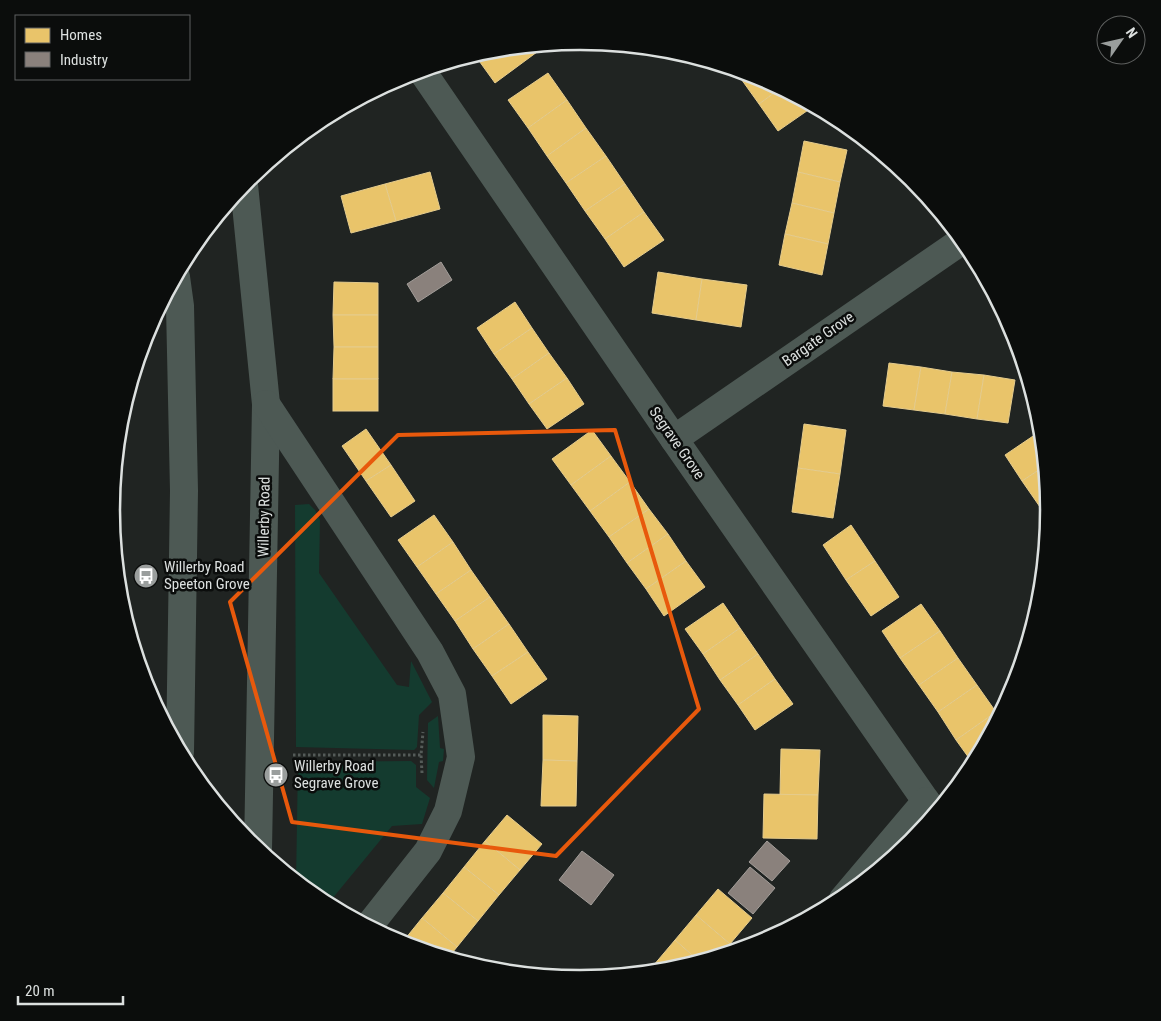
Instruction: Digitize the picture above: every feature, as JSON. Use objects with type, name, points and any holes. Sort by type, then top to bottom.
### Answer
[{"type":"street","name":"Segrave Grove","points":[[426,76],[674,439],[931,808]]},
{"type":"street","name":"Willerby Road","points":[[245,195],[266,404],[258,839]]},
{"type":"street","name":"Bargate Grove","points":[[674,439],[956,244]]},
{"type":"street","points":[[178,288],[180,306],[184,491],[180,738]]},
{"type":"street","points":[[266,404],[430,652],[452,694],[460,757],[448,811],[428,851],[372,921]]},
{"type":"street","points":[[882,859],[931,808]]},
{"type":"path","points":[[260,755],[421,755]]},
{"type":"highlighted area","points":[[615,430],[699,709],[556,856],[292,822],[230,602],[398,435]]},
{"type":"green space","points":[[309,504],[315,510],[320,520],[319,573],[397,685],[409,687],[411,661],[432,702],[419,715],[417,747],[414,750],[296,747],[295,505]]},
{"type":"green space","points":[[438,716],[440,748],[444,749],[443,761],[439,762],[434,788],[427,780],[428,723]]},
{"type":"green space","points":[[411,761],[416,765],[416,787],[430,798],[422,824],[392,826],[333,898],[296,873],[298,762]]},
{"type":"building: Homes","points":[[537,52],[495,83],[480,62]]},
{"type":"building: Homes","points":[[548,73],[567,100],[528,128],[508,100]]},
{"type":"building: Homes","points":[[741,79],[774,93],[759,104]]},
{"type":"building: Homes","points":[[774,93],[808,110],[778,131],[759,104]]},
{"type":"building: Homes","points":[[567,100],[586,128],[547,156],[528,128]]},
{"type":"building: Homes","points":[[586,128],[606,156],[566,183],[547,156]]},
{"type":"building: Homes","points":[[804,141],[847,150],[840,182],[798,172]]},
{"type":"building: Homes","points":[[606,156],[625,184],[585,211],[566,183]]},
{"type":"building: Homes","points":[[430,172],[440,209],[396,221],[385,184]]},
{"type":"building: Homes","points":[[798,172],[840,182],[834,213],[792,203]]},
{"type":"building: Homes","points":[[385,184],[396,221],[351,233],[341,196]]},
{"type":"building: Homes","points":[[625,184],[644,212],[605,239],[585,211]]},
{"type":"building: Homes","points":[[792,203],[834,213],[828,244],[785,234]]},
{"type":"building: Homes","points":[[644,212],[664,240],[624,267],[605,239]]},
{"type":"building: Homes","points":[[785,234],[828,244],[822,275],[779,265]]},
{"type":"building: Homes","points":[[658,272],[702,279],[696,320],[652,313]]},
{"type":"building: Homes","points":[[702,279],[747,285],[741,327],[696,320]]},
{"type":"building: Homes","points":[[334,282],[378,283],[378,315],[333,315]]},
{"type":"building: Homes","points":[[515,302],[532,328],[494,354],[477,328]]},
{"type":"building: Homes","points":[[333,315],[378,315],[378,347],[334,347]]},
{"type":"building: Homes","points":[[532,328],[549,353],[512,379],[494,354]]},
{"type":"building: Homes","points":[[334,347],[378,347],[378,379],[333,379]]},
{"type":"building: Homes","points":[[549,353],[567,378],[529,404],[512,379]]},
{"type":"building: Homes","points":[[889,363],[921,367],[914,410],[883,406]]},
{"type":"building: Homes","points":[[921,367],[952,372],[945,414],[914,410]]},
{"type":"building: Homes","points":[[952,372],[984,375],[977,419],[945,414]]},
{"type":"building: Homes","points":[[984,375],[1015,380],[1008,423],[977,419]]},
{"type":"building: Homes","points":[[567,378],[584,404],[547,429],[529,404]]},
{"type":"building: Homes","points":[[333,379],[378,379],[378,411],[333,411]]},
{"type":"building: Homes","points":[[804,424],[846,430],[840,474],[798,468]]},
{"type":"building: Homes","points":[[366,429],[391,465],[366,481],[342,446]]},
{"type":"building: Homes","points":[[592,430],[611,456],[571,485],[552,459]]},
{"type":"building: Homes","points":[[1034,435],[1039,470],[1022,481],[1005,455]]},
{"type":"building: Homes","points":[[611,456],[630,482],[590,511],[571,485]]},
{"type":"building: Homes","points":[[391,465],[415,501],[391,517],[366,481]]},
{"type":"building: Homes","points":[[798,468],[840,474],[833,518],[792,512]]},
{"type":"building: Homes","points":[[1039,470],[1041,507],[1040,507],[1022,481]]},
{"type":"building: Homes","points":[[630,482],[649,509],[609,537],[590,511]]},
{"type":"building: Homes","points":[[649,509],[668,534],[627,563],[609,537]]},
{"type":"building: Homes","points":[[434,515],[453,542],[417,567],[398,540]]},
{"type":"building: Homes","points":[[851,525],[875,561],[846,580],[823,545]]},
{"type":"building: Homes","points":[[668,534],[686,561],[646,589],[627,563]]},
{"type":"building: Homes","points":[[453,542],[471,570],[436,594],[417,567]]},
{"type":"building: Homes","points":[[686,561],[705,587],[664,616],[646,589]]},
{"type":"building: Homes","points":[[875,561],[899,597],[871,616],[846,580]]},
{"type":"building: Homes","points":[[471,570],[490,597],[455,621],[436,594]]},
{"type":"building: Homes","points":[[490,597],[509,624],[473,649],[455,621]]},
{"type":"building: Homes","points":[[723,603],[740,628],[703,654],[685,629]]},
{"type":"building: Homes","points":[[921,604],[940,631],[900,658],[882,631]]},
{"type":"building: Homes","points":[[509,624],[528,652],[492,676],[473,649]]},
{"type":"building: Homes","points":[[740,628],[758,654],[720,680],[703,654]]},
{"type":"building: Homes","points":[[940,631],[958,658],[919,685],[900,658]]},
{"type":"building: Homes","points":[[528,652],[547,679],[511,704],[492,676]]},
{"type":"building: Homes","points":[[758,654],[775,679],[738,705],[720,680]]},
{"type":"building: Homes","points":[[958,658],[977,685],[938,712],[919,685]]},
{"type":"building: Homes","points":[[775,679],[793,704],[755,730],[738,705]]},
{"type":"building: Homes","points":[[977,685],[995,711],[956,740],[938,712]]},
{"type":"building: Homes","points":[[994,713],[969,757],[956,740]]},
{"type":"building: Homes","points":[[543,715],[578,716],[577,761],[543,760]]},
{"type":"building: Homes","points":[[781,749],[820,750],[818,795],[780,795]]},
{"type":"building: Homes","points":[[543,760],[577,761],[576,806],[541,806]]},
{"type":"building: Homes","points":[[764,794],[818,795],[817,839],[763,838]]},
{"type":"building: Homes","points":[[507,815],[542,844],[520,870],[485,841]]},
{"type":"building: Homes","points":[[485,841],[520,870],[499,895],[464,867]]},
{"type":"building: Homes","points":[[464,867],[499,895],[478,921],[443,893]]},
{"type":"building: Homes","points":[[718,889],[752,918],[730,944],[696,915]]},
{"type":"building: Homes","points":[[443,893],[478,921],[457,947],[422,918]]},
{"type":"building: Homes","points":[[696,915],[730,944],[727,948],[694,956],[675,940]]},
{"type":"building: Homes","points":[[422,918],[457,947],[452,953],[407,937]]},
{"type":"building: Homes","points":[[675,940],[694,956],[670,962],[654,965]]},
{"type":"building: Industry","points":[[441,262],[452,280],[418,302],[407,284]]},
{"type":"building: Industry","points":[[767,841],[790,861],[772,881],[749,862]]},
{"type":"building: Industry","points":[[582,851],[614,875],[591,905],[559,880]]},
{"type":"building: Industry","points":[[750,867],[775,888],[753,914],[728,893]]},
{"type":"place","name":"Willerby Road Speeton Grove","points":[[146,576]]},
{"type":"place","name":"Willerby Road Segrave Grove","points":[[276,775]]}]
